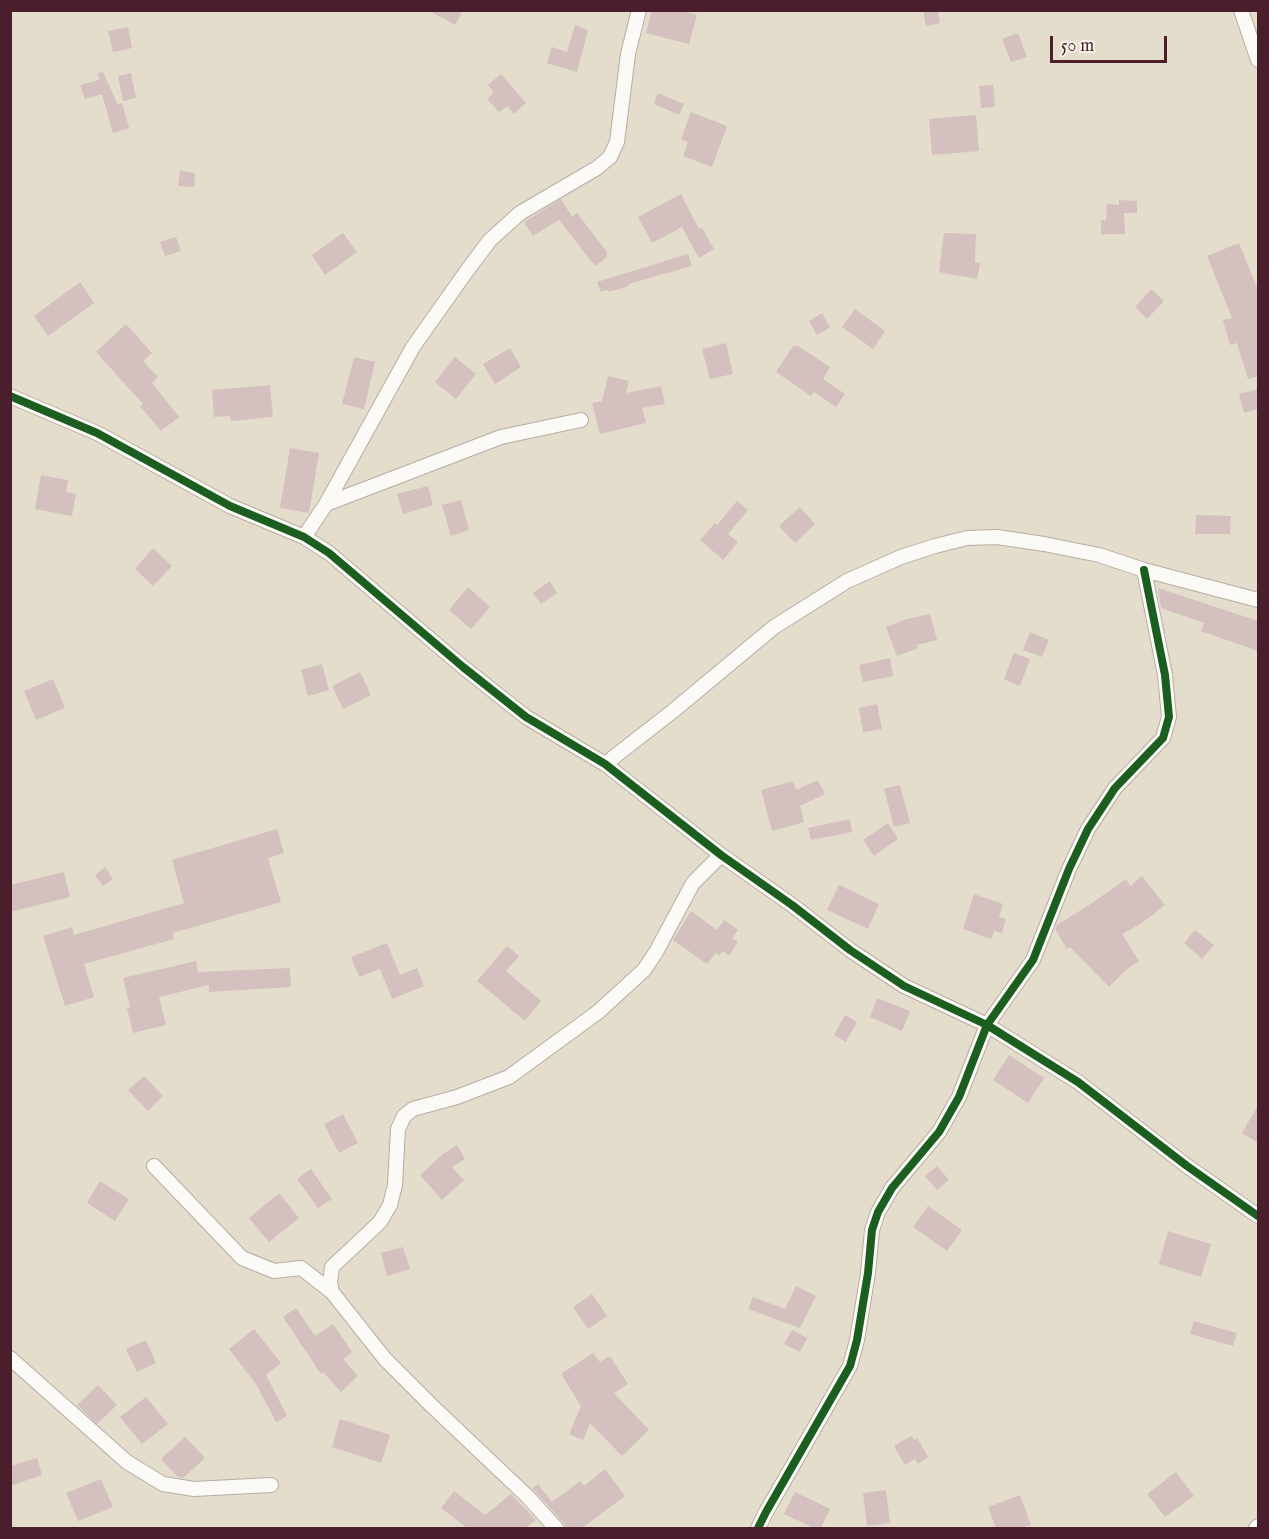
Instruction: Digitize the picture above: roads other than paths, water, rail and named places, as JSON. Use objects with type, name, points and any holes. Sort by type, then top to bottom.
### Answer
[{"type":"street","points":[[304,537],[326,504],[413,347],[490,240],[520,213],[597,168],[610,157],[617,141],[628,54],[639,10]]},
{"type":"street","points":[[1241,10],[1258,60]]},
{"type":"street","points":[[10,396],[97,433],[230,506],[304,537],[329,553],[463,668],[526,717],[605,764],[721,855],[792,905],[850,950],[903,986],[987,1024],[1078,1082],[1187,1166],[1258,1216]]},
{"type":"street","points":[[326,504],[501,437],[581,420]]},
{"type":"street","points":[[605,764],[774,627],[847,581],[901,557],[935,546],[967,538],[997,537],[1044,543],[1099,555],[1144,570],[1258,600]]},
{"type":"street","points":[[758,1528],[850,1366],[857,1340],[868,1272],[872,1230],[878,1212],[892,1188],[944,1123],[959,1097],[987,1024],[1033,960],[1069,869],[1089,829],[1115,788],[1163,738],[1168,717],[1165,675],[1144,570]]},
{"type":"street","points":[[332,1292],[330,1282],[332,1268],[380,1222],[390,1205],[395,1185],[398,1129],[404,1116],[413,1109],[457,1097],[509,1077],[598,1012],[644,970],[693,883],[721,855]]},
{"type":"street","points":[[154,1166],[242,1258],[274,1271],[302,1268],[332,1292],[386,1359],[447,1421],[528,1497],[556,1528]]},
{"type":"street","points":[[10,1358],[128,1462],[163,1484],[194,1489],[271,1485]]}]
